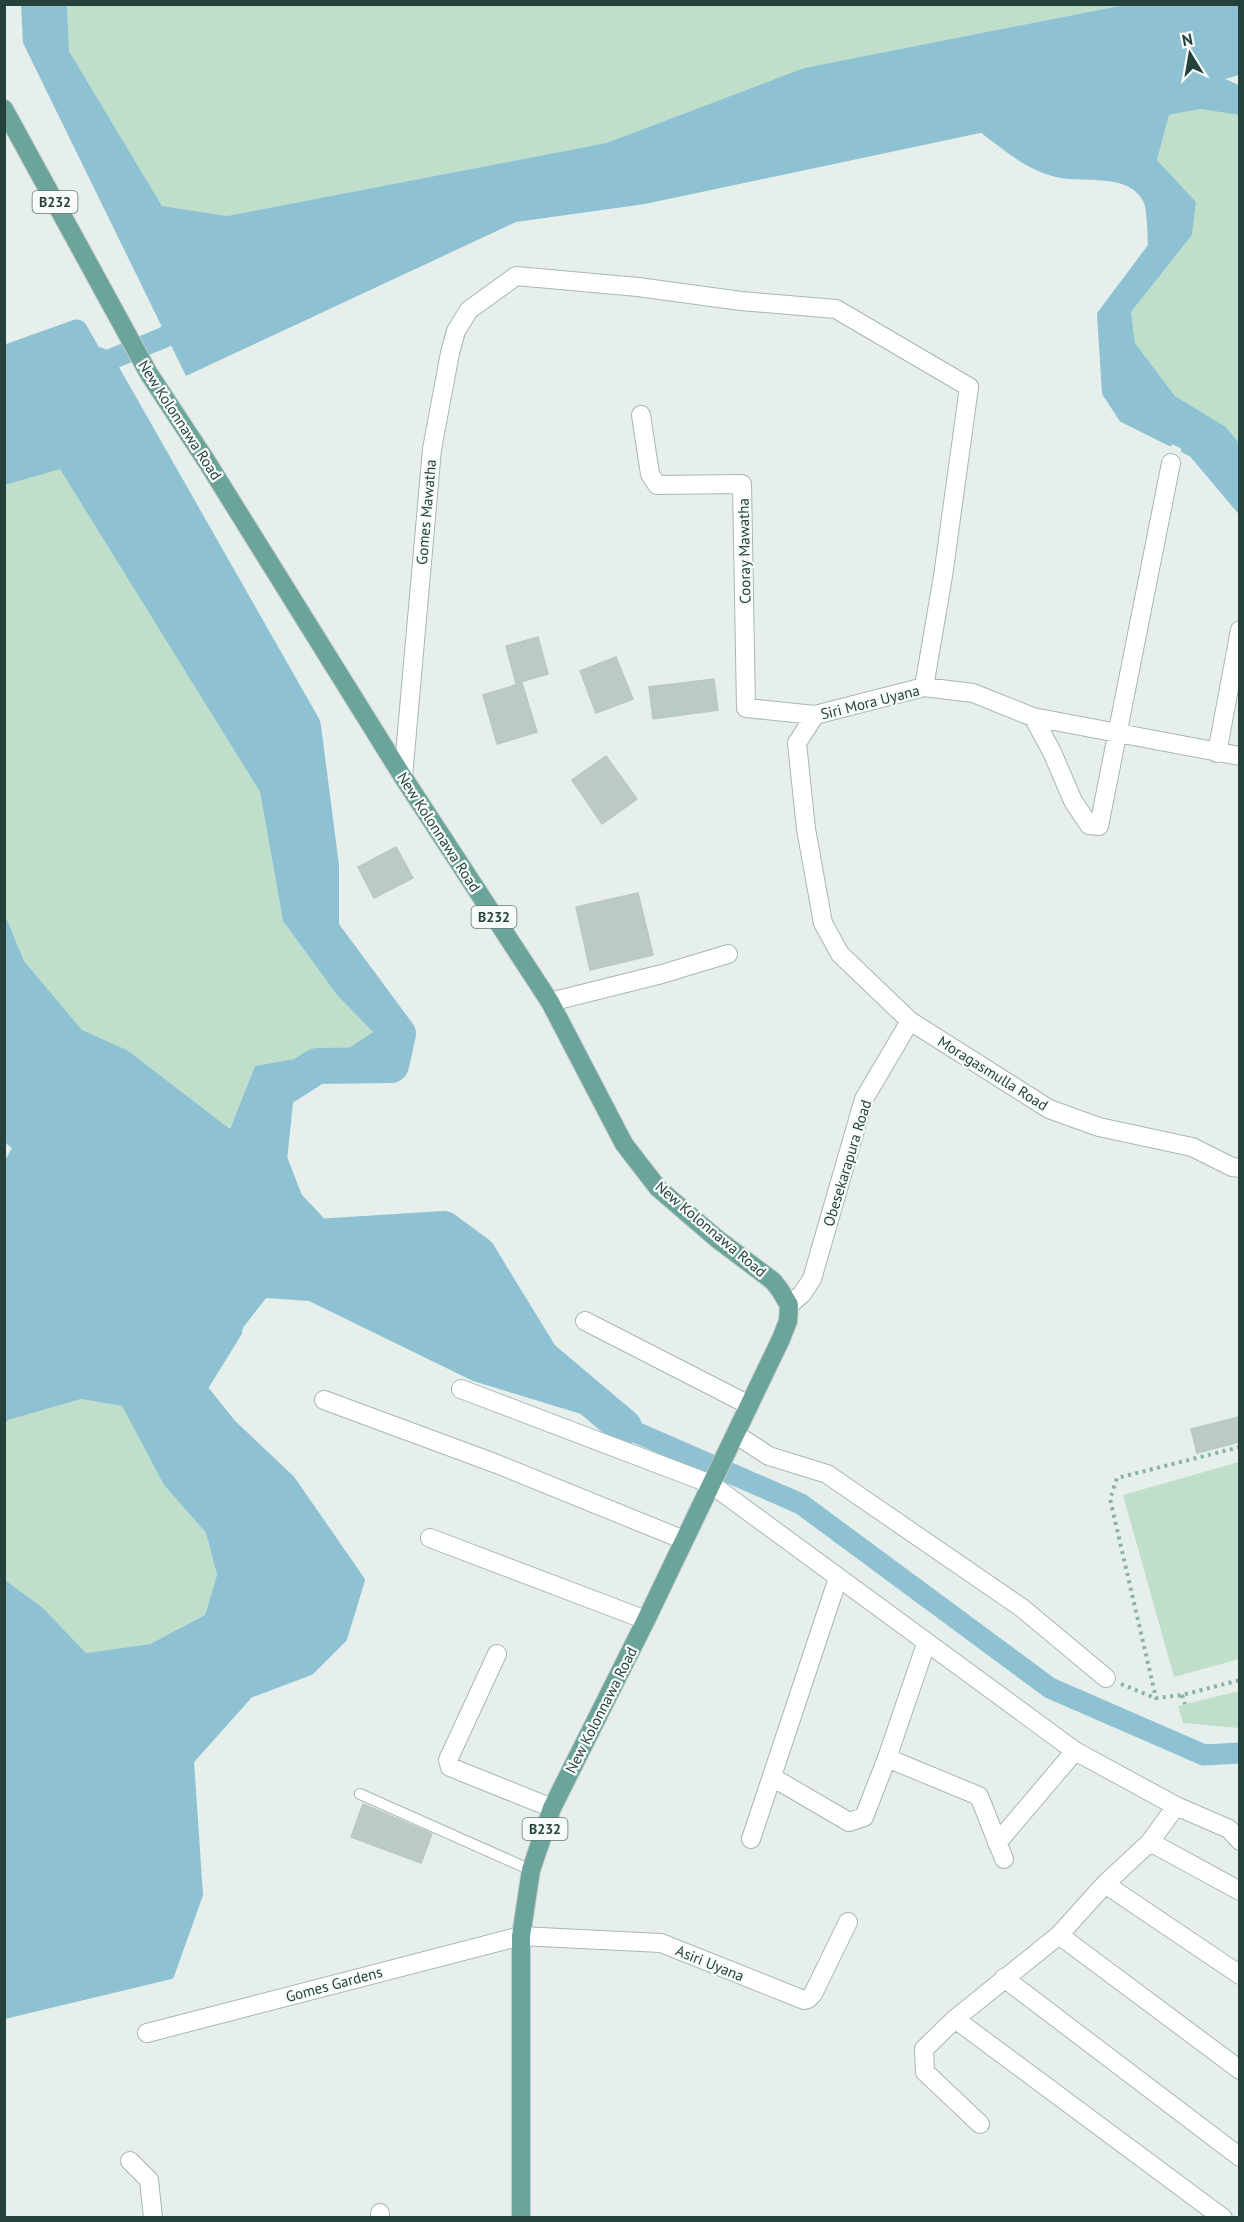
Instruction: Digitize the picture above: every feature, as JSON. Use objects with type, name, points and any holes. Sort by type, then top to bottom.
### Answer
[{"type":"main road","name":"New Kolonnawa Road","points":[[4,109],[149,375],[207,462],[403,777],[550,1002],[624,1144],[658,1188],[716,1238],[773,1281],[789,1305],[788,1321],[781,1339],[646,1620],[552,1808],[531,1870],[520,1936],[521,2217]]},
{"type":"street","name":"Gomes Mawatha","points":[[403,777],[432,449],[450,353],[456,331],[469,310],[516,276],[836,309],[969,387],[943,576],[924,687]]},
{"type":"street","name":"Cooray Mawatha","points":[[641,415],[650,474],[657,485],[742,484],[746,708],[814,715]]},
{"type":"street","points":[[1033,717],[1052,752],[1073,801],[1089,825],[1099,826],[1171,463]]},
{"type":"street","points":[[1217,753],[1239,630]]},
{"type":"street","name":"Siri Mora Uyana","points":[[823,922],[806,829],[796,743],[814,715],[924,687],[973,693],[1033,717],[1239,756]]},
{"type":"street","name":"Moragasmulla Road","points":[[823,922],[840,954],[910,1021],[1049,1109],[1099,1127],[1192,1147],[1232,1167],[1239,1168]]},
{"type":"street","points":[[550,1002],[662,974],[728,954]]},
{"type":"street","name":"Obesekarapura Road","points":[[789,1305],[802,1294],[813,1279],[864,1099],[910,1021]]},
{"type":"street","points":[[585,1321],[749,1405]]},
{"type":"street","points":[[461,1389],[713,1480],[838,1578],[1075,1751],[1176,1806],[1229,1829],[1239,1841]]},
{"type":"street","points":[[324,1400],[496,1464],[684,1540]]},
{"type":"street","points":[[733,1437],[769,1456],[827,1474],[1022,1608],[1106,1678]]},
{"type":"street","points":[[429,1539],[646,1620]]},
{"type":"street","points":[[751,1839],[838,1578]]},
{"type":"street","points":[[772,1777],[849,1822],[864,1817],[927,1644]]},
{"type":"street","points":[[497,1654],[448,1760],[450,1767],[552,1808]]},
{"type":"street","points":[[887,1758],[979,1796],[1001,1851],[1075,1751]]},
{"type":"street","points":[[980,2124],[925,2072],[924,2049],[955,2019],[1059,1935],[1105,1884],[1150,1842],[1176,1806]]},
{"type":"street","points":[[1150,1842],[1239,1891]]},
{"type":"street","points":[[1105,1884],[1239,1976]]},
{"type":"street","name":"Asiri Uyana","points":[[520,1936],[661,1943],[804,2000],[813,1994],[848,1922]]},
{"type":"street","points":[[1059,1935],[1239,2070]]},
{"type":"street","name":"Gomes Gardens","points":[[147,2033],[520,1936]]},
{"type":"street","points":[[1004,1978],[1239,2157]]},
{"type":"street","points":[[955,2019],[1223,2217]]},
{"type":"street","points":[[130,2161],[149,2180],[153,2217]]},
{"type":"lane","points":[[360,1794],[531,1870]]},
{"type":"path","points":[[1156,1698],[1110,1499],[1117,1478],[1239,1447]]},
{"type":"path","points":[[1106,1678],[1156,1698],[1182,1695],[1239,1680]]},
{"type":"path","points":[[1182,1695],[1185,1704]]},
{"type":"green space","points":[[67,5],[1124,5],[804,68],[606,143],[227,216],[162,206],[69,51]]},
{"type":"green space","points":[[1200,109],[1239,115],[1239,443],[1226,427],[1175,396],[1135,343],[1131,312],[1192,235],[1196,202],[1157,160],[1169,115]]},
{"type":"green space","points":[[60,468],[260,792],[283,921],[337,995],[373,1032],[346,1050],[255,1066],[230,1129],[127,1050],[82,1030],[24,961],[5,915],[5,485]]},
{"type":"green space","points":[[81,1399],[122,1406],[164,1485],[206,1533],[217,1575],[205,1615],[150,1644],[86,1653],[43,1608],[5,1580],[5,1424],[8,1420]]},
{"type":"green space","points":[[1239,1462],[1239,1659],[1174,1677],[1123,1495]]},
{"type":"green space","points":[[1239,1691],[1239,1728],[1183,1723],[1178,1706]]},
{"type":"water","points":[[21,5],[67,5],[69,51],[162,206],[227,216],[606,143],[804,68],[1124,5],[1239,5],[1239,75],[1225,79],[1239,85],[1239,115],[1200,109],[1169,115],[1157,160],[1196,202],[1192,235],[1131,312],[1135,343],[1175,396],[1226,427],[1239,443],[1239,511],[1192,454],[1122,419],[1105,393],[1100,314],[1151,247],[1150,216],[1146,200],[1139,190],[1120,180],[1061,175],[1040,169],[1020,158],[985,132],[645,204],[516,222],[186,376],[23,43]]},
{"type":"water","points":[[77,330],[303,727],[321,865],[321,930],[398,1034],[391,1065],[317,1066],[276,1092],[269,1160],[286,1204],[317,1237],[444,1229],[478,1254],[541,1357],[624,1427],[473,1381],[309,1301],[266,1298],[239,1333],[206,1388],[233,1423],[292,1479],[362,1580],[344,1639],[311,1672],[250,1695],[191,1761],[200,1895],[171,1976],[5,2016],[5,1580],[43,1608],[86,1653],[150,1644],[205,1615],[217,1575],[206,1533],[164,1485],[122,1406],[81,1399],[8,1420],[5,1424],[4,1162],[12,1148],[4,1142],[5,915],[24,961],[82,1030],[127,1050],[230,1129],[255,1066],[346,1050],[373,1032],[337,995],[283,921],[260,792],[60,469],[5,485],[5,356]]},
{"type":"building","points":[[538,637],[548,674],[516,683],[506,646]]},
{"type":"building","points":[[616,657],[633,699],[596,713],[580,671]]},
{"type":"building","points":[[714,679],[718,710],[653,719],[649,687]]},
{"type":"building","points":[[522,683],[537,732],[497,744],[483,695]]},
{"type":"building","points":[[606,756],[637,799],[602,824],[572,780]]},
{"type":"building","points":[[396,847],[413,878],[374,898],[358,867]]},
{"type":"building","points":[[638,893],[653,955],[590,970],[576,907]]},
{"type":"building","points":[[1239,1417],[1239,1442],[1197,1453],[1191,1429]]},
{"type":"building","points":[[363,1804],[432,1834],[421,1863],[351,1837]]},
{"type":"waterway","points":[[985,132],[1020,158],[1040,169],[1061,175],[1120,180],[1139,190],[1146,200],[1150,216],[1151,246],[1100,314],[1105,393],[1122,419],[1170,443]]},
{"type":"waterway","points":[[4,356],[77,330],[97,365],[165,337],[185,319]]},
{"type":"waterway","points":[[97,365],[303,727],[321,866],[321,930],[398,1034],[391,1065],[317,1066],[276,1092],[269,1160],[286,1204],[317,1237],[444,1229],[478,1254],[541,1357],[624,1427]]},
{"type":"waterway","points":[[1184,450],[1192,454],[1240,511]]},
{"type":"waterway","points":[[4,2016],[171,1976],[200,1895],[191,1761],[250,1695],[311,1672],[344,1639],[362,1580],[292,1479],[233,1423],[205,1388],[239,1333],[240,1327]]},
{"type":"waterway","points":[[624,1427],[801,1504],[1050,1688],[1204,1755],[1240,1753]]}]
